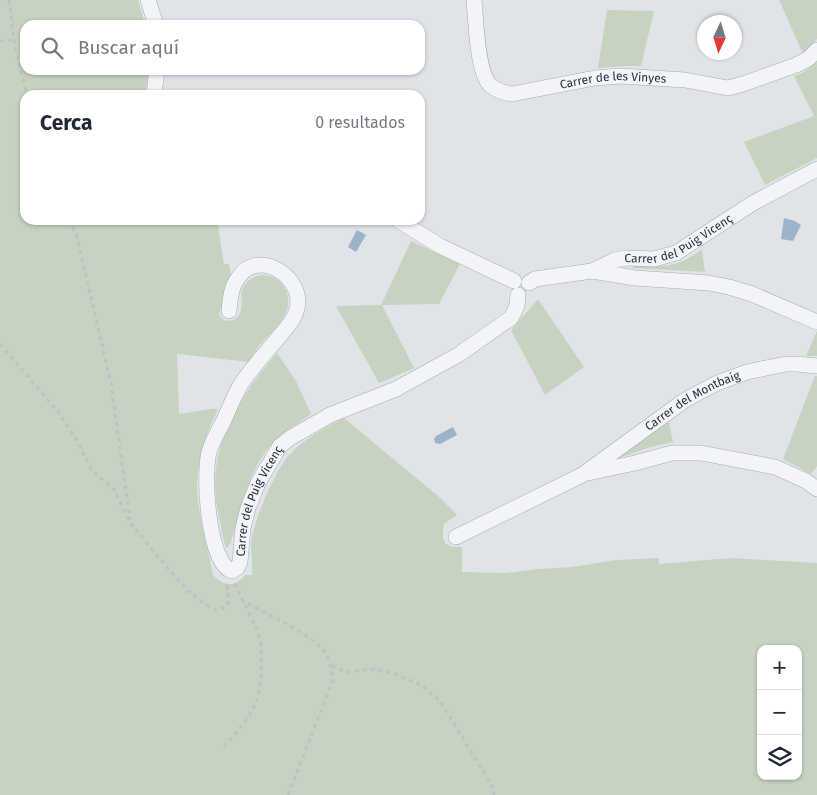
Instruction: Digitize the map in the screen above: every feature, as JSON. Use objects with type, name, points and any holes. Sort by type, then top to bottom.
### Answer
[{"type":"street","points":[[148,0],[154,20]]},
{"type":"street","name":"Carrer de les Vinyes","points":[[474,0],[485,77],[491,86],[502,93],[521,93],[595,78],[620,76],[686,80],[728,88],[808,59],[817,50]]},
{"type":"street","points":[[155,90],[156,75]]},
{"type":"street","name":"Carrer del Puig Vicenç","points":[[229,311],[232,290],[238,278],[246,269],[258,265],[270,265],[282,271],[294,285],[298,294],[298,304],[292,320],[238,388],[210,449],[207,462],[207,503],[217,550],[227,566],[237,568],[240,562],[243,528],[248,508],[258,483],[280,446],[290,438],[324,418],[396,390],[458,355],[511,318],[517,306],[520,286],[535,279],[592,271],[614,260],[626,258],[654,259],[676,254],[753,203],[817,169]]},
{"type":"street","points":[[406,225],[440,246],[520,286]]},
{"type":"street","points":[[592,271],[635,278],[709,283],[730,287],[752,294],[817,322]]},
{"type":"street","name":"Carrer del Montbaig","points":[[456,537],[582,475],[684,400],[717,383],[747,372],[786,364],[817,366]]},
{"type":"street","name":"Carrer del Montbaig","points":[[582,475],[672,453],[701,453],[775,467],[806,481],[817,490]]},
{"type":"path","points":[[9,0],[14,40],[20,65]]},
{"type":"path","points":[[0,41],[14,40]]},
{"type":"path","points":[[22,75],[26,90]]},
{"type":"path","points":[[71,225],[77,237],[111,383],[130,523]]},
{"type":"path","points":[[0,344],[60,413],[92,471],[114,489],[130,523],[188,591],[216,610],[224,608],[230,602],[227,566]]},
{"type":"path","points":[[224,747],[244,725],[254,708],[260,690],[261,650],[260,637],[241,600],[227,566]]},
{"type":"path","points":[[241,600],[290,626],[309,639],[325,652],[332,666],[333,680],[288,795]]},
{"type":"path","points":[[332,666],[346,672],[375,669],[395,674],[423,686],[440,701],[493,787],[494,795]]},
{"type":"green space","points":[[0,0],[138,0],[144,20],[20,20],[20,75],[148,75],[146,90],[20,90],[20,225],[218,225],[224,264],[229,264],[231,276],[219,314],[224,320],[231,321],[237,317],[242,308],[241,293],[246,283],[256,276],[265,275],[274,278],[287,293],[288,304],[282,320],[259,346],[249,362],[177,354],[179,414],[218,409],[203,447],[197,477],[199,509],[213,575],[217,579],[225,583],[234,584],[245,575],[252,575],[252,536],[260,511],[278,471],[290,454],[302,443],[344,418],[437,495],[457,515],[444,524],[443,539],[447,545],[462,547],[462,572],[506,573],[572,567],[616,560],[659,558],[659,564],[731,558],[817,563],[817,795],[0,795]]},
{"type":"green space","points":[[779,0],[817,0],[817,39],[803,54]]},
{"type":"green space","points":[[607,10],[654,11],[641,66],[598,68]]},
{"type":"green space","points":[[817,62],[817,158],[765,185],[744,142],[814,116],[794,76],[802,73]]},
{"type":"green space","points":[[411,241],[460,264],[439,304],[382,305],[414,368],[379,383],[336,306],[381,305]]},
{"type":"green space","points":[[702,249],[705,272],[633,268],[633,266],[661,266],[677,263]]},
{"type":"green space","points":[[538,299],[584,367],[545,395],[511,330]]},
{"type":"green space","points":[[817,331],[817,356],[806,356]]},
{"type":"green space","points":[[277,353],[296,381],[311,414],[280,436],[263,455],[251,478],[231,542],[226,548],[216,497],[219,451],[226,430],[236,410]]},
{"type":"green space","points":[[815,376],[817,376],[817,466],[811,474],[783,459]]},
{"type":"green space","points":[[669,422],[673,442],[616,459],[615,457]]},
{"type":"water","points":[[784,218],[801,225],[793,241],[781,239]]},
{"type":"water","points":[[357,230],[366,235],[356,252],[348,247]]},
{"type":"water","points":[[453,427],[457,435],[440,444],[435,443],[434,439],[436,436]]}]
